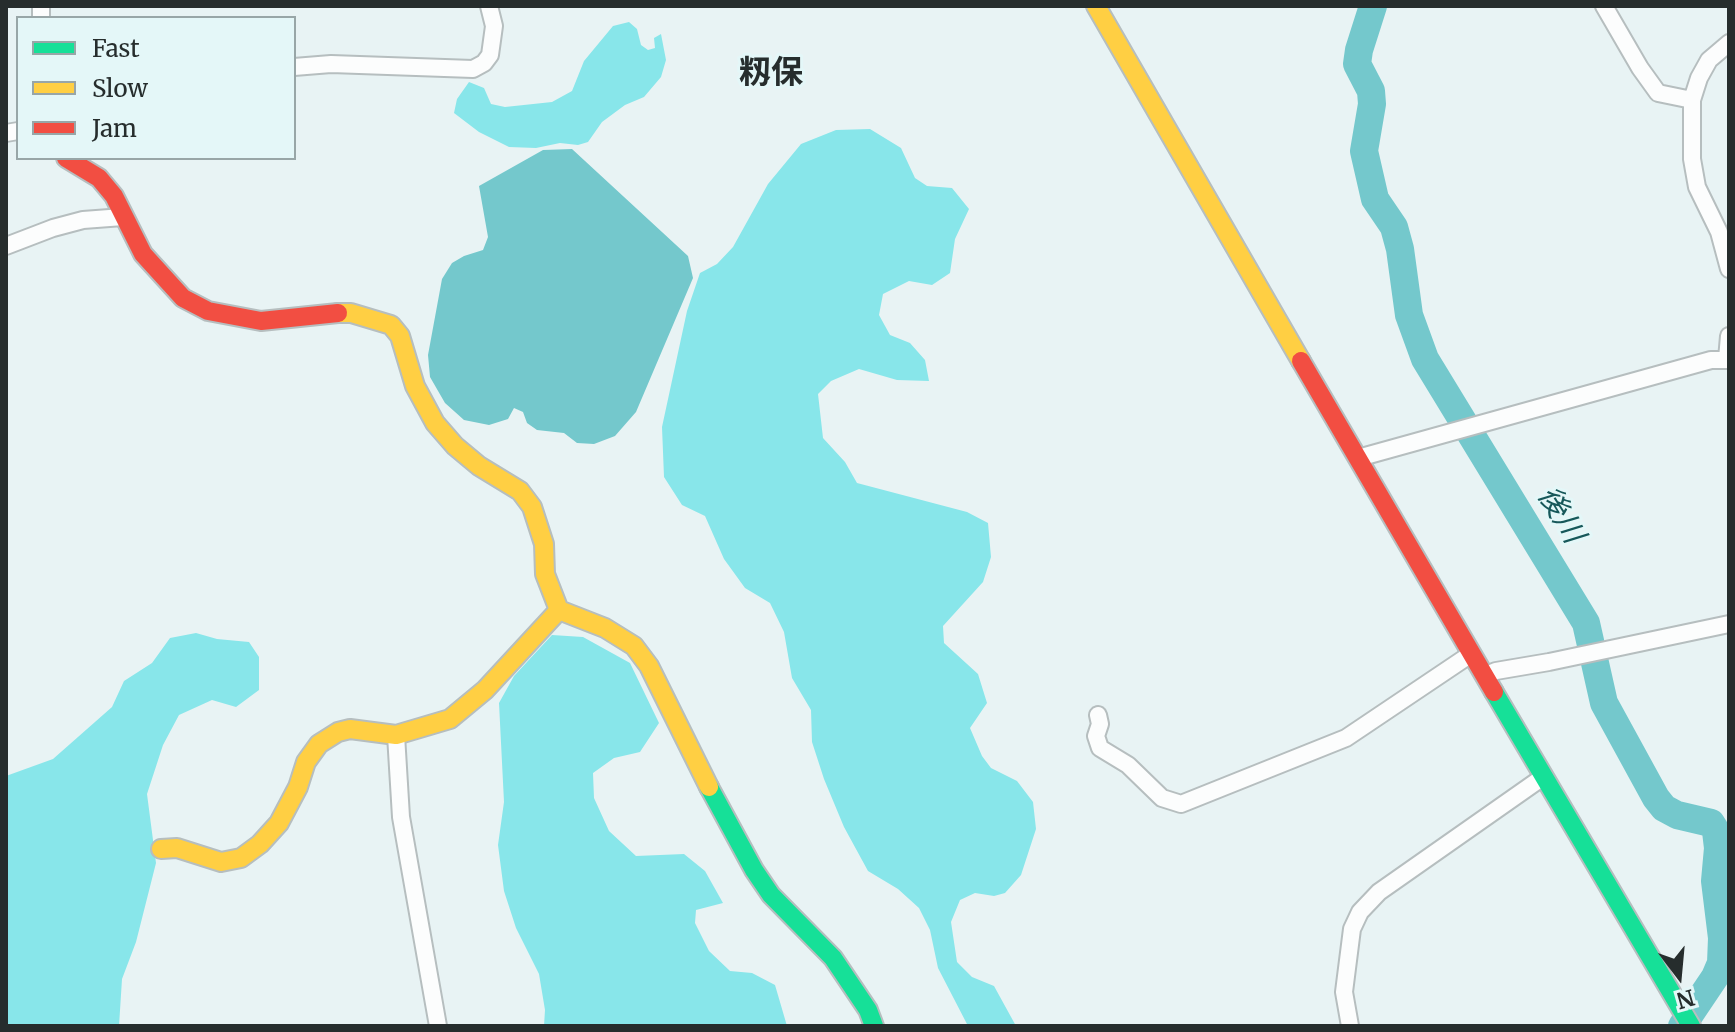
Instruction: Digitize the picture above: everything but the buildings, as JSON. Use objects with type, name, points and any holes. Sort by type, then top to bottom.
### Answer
[{"type":"street","points":[[296,67],[331,64],[473,69],[490,55],[494,26],[489,6]]},
{"type":"street","points":[[1096,6],[1471,654],[1691,1026]]},
{"type":"street","points":[[1604,6],[1658,93],[1692,100]]},
{"type":"street","points":[[1729,43],[1709,60],[1692,100],[1692,159],[1697,187],[1719,232],[1729,269]]},
{"type":"street","points":[[69,160],[99,178],[114,196],[143,254],[164,280],[183,298],[208,311],[261,321],[351,313],[391,325],[400,336],[415,386],[435,423],[455,446],[479,466],[520,491],[532,507],[544,544],[545,574],[559,610],[605,628],[634,646],[649,666],[700,771],[754,870],[771,895],[833,958],[868,1010],[874,1026]]},
{"type":"street","points":[[6,246],[83,220],[123,217]]},
{"type":"street","points":[[1358,458],[1711,360],[1728,359],[1729,336]]},
{"type":"street","points":[[161,849],[177,848],[221,862],[241,858],[260,844],[279,823],[298,787],[306,762],[319,744],[338,732],[350,729],[396,735],[432,726],[463,711],[523,652],[559,610]]},
{"type":"street","points":[[1484,676],[1729,624]]},
{"type":"street","points":[[1098,715],[1100,724],[1096,736],[1100,748],[1128,765],[1162,798],[1181,804],[1346,738],[1471,654]]},
{"type":"street","points":[[396,735],[401,817],[438,1026]]},
{"type":"street","points":[[1350,1026],[1344,992],[1352,929],[1360,912],[1379,892],[1543,777]]},
{"type":"shaded area","points":[[629,22],[637,29],[641,45],[648,50],[655,48],[654,38],[661,34],[666,60],[661,77],[644,97],[625,105],[602,122],[588,142],[536,148],[509,147],[479,132],[454,113],[457,99],[469,82],[484,88],[491,104],[505,107],[552,102],[572,91],[584,61],[613,26]]},
{"type":"shaded area","points":[[870,129],[901,148],[915,178],[927,186],[952,188],[969,209],[955,239],[950,273],[932,285],[909,281],[883,294],[879,315],[890,335],[910,343],[925,360],[929,381],[897,380],[859,369],[831,381],[818,394],[823,438],[845,462],[857,483],[967,512],[988,523],[991,557],[983,582],[943,626],[944,643],[978,674],[987,703],[970,728],[991,768],[1017,781],[1033,802],[1036,829],[1021,875],[1005,893],[994,896],[975,893],[960,900],[951,922],[957,962],[972,977],[994,986],[1016,1026],[968,1026],[938,968],[930,930],[919,908],[898,889],[868,871],[844,827],[824,779],[812,742],[811,710],[792,678],[784,632],[770,603],[745,588],[724,559],[705,516],[682,505],[664,477],[662,427],[687,311],[700,273],[717,264],[733,247],[768,184],[801,144],[836,130]]},
{"type":"shaded area","points":[[572,149],[688,256],[693,278],[636,412],[615,436],[594,444],[577,443],[564,433],[537,430],[527,423],[523,412],[514,408],[508,419],[489,425],[464,420],[445,403],[430,377],[428,355],[442,279],[452,263],[483,250],[488,237],[479,186],[543,150]]},
{"type":"shaded area","points":[[196,633],[249,642],[259,657],[259,690],[236,707],[212,700],[179,715],[163,745],[147,794],[156,863],[136,942],[122,979],[119,1026],[6,1026],[6,776],[53,759],[112,707],[124,681],[152,663],[170,638]]},
{"type":"shaded area","points":[[552,635],[583,637],[630,663],[659,723],[640,752],[614,758],[593,773],[594,798],[609,831],[636,856],[684,854],[705,871],[723,903],[696,910],[695,923],[709,951],[730,971],[752,973],[775,985],[787,1026],[544,1026],[545,1010],[539,974],[516,928],[504,891],[498,845],[504,802],[499,703],[514,676]]},
{"type":"waterway","name":"後川","points":[[1373,6],[1357,64],[1371,91],[1372,104],[1364,151],[1375,199],[1394,227],[1409,315],[1425,359],[1586,623],[1604,703],[1656,798],[1664,808],[1677,815],[1711,823],[1716,831],[1715,881],[1722,938],[1721,963],[1682,1026]]},
{"type":"traffic: fast","points":[[1494,692],[1691,1026]]},
{"type":"traffic: fast","points":[[709,787],[771,895],[833,958],[868,1010],[874,1026]]},
{"type":"traffic: slow","points":[[1096,6],[1301,361]]},
{"type":"traffic: slow","points":[[338,313],[351,313],[391,325],[400,336],[415,386],[435,423],[455,446],[479,466],[520,491],[532,507],[544,544],[545,574],[559,610],[605,628],[634,646],[649,666],[709,787]]},
{"type":"traffic: slow","points":[[161,849],[177,848],[221,862],[241,858],[260,844],[279,823],[298,787],[306,762],[319,744],[338,732],[350,729],[396,735],[450,719],[485,690],[559,610]]},
{"type":"traffic: jam","points":[[69,160],[99,178],[114,196],[143,254],[183,298],[208,311],[261,321],[338,313]]},
{"type":"traffic: jam","points":[[1301,361],[1494,692]]},
{"type":"district","name":"籾保","points":[[771,74]]}]
